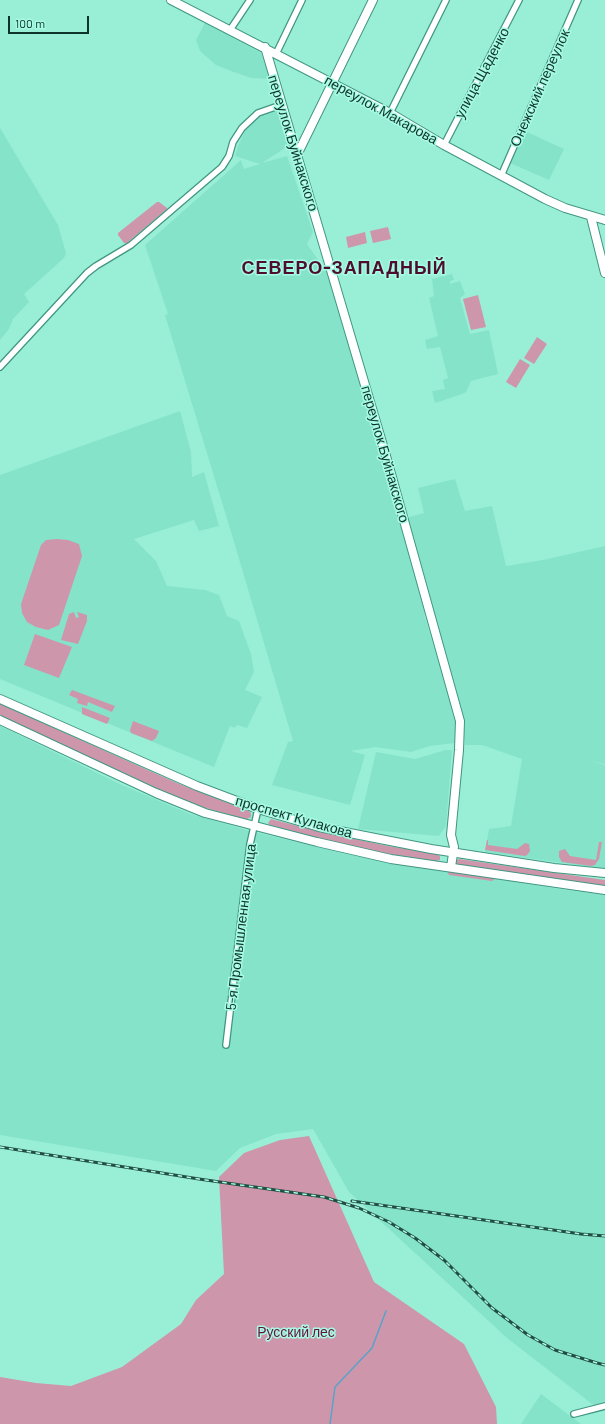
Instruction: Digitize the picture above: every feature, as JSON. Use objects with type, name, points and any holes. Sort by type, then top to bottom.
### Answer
[{"type":"main road","points":[[296,155],[373,0]]},
{"type":"main road","name":"переулок Макарова","points":[[176,1],[390,113],[444,145],[554,204],[591,217],[605,220]]},
{"type":"main road","name":"переулок Буйнакского","points":[[264,47],[386,456],[460,721],[451,835],[454,847],[451,867]]},
{"type":"main road","points":[[591,217],[605,273]]},
{"type":"main road","name":"проспект Кулакова","points":[[0,699],[197,786],[258,809],[326,828],[453,853],[554,868],[605,873]]},
{"type":"main road","name":"проспект Кулакова","points":[[0,720],[162,796],[205,813],[369,855],[605,890]]},
{"type":"street","points":[[230,30],[250,0]]},
{"type":"street","points":[[276,54],[302,0]]},
{"type":"street","points":[[390,113],[446,0]]},
{"type":"street","name":"улица Щаденко","points":[[444,145],[519,0]]},
{"type":"street","name":"Онежский переулок","points":[[501,176],[578,0]]},
{"type":"street","points":[[0,367],[87,273],[131,245],[222,167],[229,156],[233,142],[242,128],[258,113],[281,105]]},
{"type":"street","name":"5-я Промышленная улица","points":[[226,1045],[253,826],[258,809]]},
{"type":"street","points":[[574,1414],[605,1406]]},
{"type":"shaded area","points":[[205,23],[261,53],[270,79],[251,78],[216,65],[200,51],[196,40]]},
{"type":"shaded area","points":[[277,111],[288,146],[262,163],[287,156],[313,232],[307,244],[330,277],[427,613],[424,614],[455,715],[455,743],[430,746],[411,752],[375,747],[351,751],[365,755],[350,805],[272,785],[288,742],[293,741],[165,315],[168,314],[145,245],[241,160],[244,169],[260,164],[235,156],[238,146],[246,129],[254,119]]},
{"type":"shaded area","points":[[0,128],[58,225],[66,253],[64,258],[24,294],[29,302],[13,319],[9,329],[0,340]]},
{"type":"shaded area","points":[[527,132],[564,149],[549,180],[510,163],[523,135]]},
{"type":"shaded area","points":[[452,274],[454,280],[450,281],[450,284],[460,281],[465,294],[460,298],[470,334],[489,330],[498,374],[471,381],[466,392],[435,403],[432,391],[445,389],[443,380],[448,378],[440,347],[427,349],[425,340],[438,336],[429,298],[434,296],[432,279]]},
{"type":"shaded area","points":[[180,411],[191,452],[192,477],[204,472],[219,526],[199,531],[194,520],[134,539],[156,561],[167,586],[205,590],[219,595],[227,616],[239,621],[251,654],[254,672],[245,690],[262,697],[247,728],[237,725],[235,728],[230,726],[214,767],[0,679],[0,475]]},
{"type":"shaded area","points":[[455,479],[465,511],[492,506],[506,566],[543,560],[605,546],[605,764],[590,761],[605,765],[605,869],[485,852],[489,829],[511,826],[522,759],[482,745],[465,745],[462,717],[406,518],[424,513],[418,488]]},
{"type":"shaded area","points":[[0,726],[122,785],[190,814],[250,831],[355,856],[605,895],[605,1409],[592,1404],[507,1338],[349,1192],[313,1129],[276,1134],[240,1148],[216,1171],[0,1135]]},
{"type":"shaded area","points":[[446,750],[452,750],[446,826],[439,836],[358,829],[376,752],[415,759]]},
{"type":"shaded area","points":[[541,1394],[581,1424],[521,1424]]},
{"type":"green space","points":[[157,202],[167,209],[127,243],[124,243],[118,233]]},
{"type":"green space","points":[[388,227],[391,239],[373,243],[370,231]]},
{"type":"green space","points":[[365,232],[367,243],[348,248],[346,237]]},
{"type":"green space","points":[[478,295],[486,327],[471,330],[463,299]]},
{"type":"green space","points":[[537,337],[547,344],[534,364],[524,358]]},
{"type":"green space","points":[[520,359],[530,365],[516,388],[506,382]]},
{"type":"green space","points":[[46,540],[68,540],[79,544],[82,556],[59,625],[48,630],[36,627],[27,622],[22,613],[21,604],[41,545]]},
{"type":"green space","points":[[74,612],[76,618],[79,617],[77,612],[87,615],[87,621],[78,644],[61,640],[69,614]]},
{"type":"green space","points":[[35,634],[72,647],[59,678],[24,665]]},
{"type":"green space","points":[[72,690],[115,706],[112,712],[88,702],[87,706],[77,703],[78,699],[69,695]]},
{"type":"green space","points":[[0,704],[177,783],[249,811],[251,813],[251,817],[245,819],[202,807],[175,797],[0,716]]},
{"type":"green space","points":[[82,707],[110,718],[107,724],[82,714]]},
{"type":"green space","points":[[133,721],[159,731],[156,738],[152,741],[131,733],[130,730]]},
{"type":"green space","points":[[271,819],[321,832],[388,846],[437,854],[440,856],[440,860],[436,861],[383,853],[318,838],[270,825],[268,823]]},
{"type":"green space","points":[[487,840],[488,845],[517,849],[525,843],[529,844],[530,851],[525,856],[485,850]]},
{"type":"green space","points":[[599,842],[602,842],[599,859],[595,865],[591,866],[562,862],[559,857],[559,851],[565,849],[570,856],[596,860]]},
{"type":"green space","points":[[459,859],[605,880],[605,887],[458,865],[456,864],[456,860]]},
{"type":"green space","points":[[446,869],[498,877],[492,881],[449,875]]},
{"type":"green space","name":"Русский лес","points":[[309,1136],[374,1282],[464,1344],[496,1407],[497,1424],[0,1424],[0,1377],[36,1383],[71,1386],[122,1367],[181,1324],[196,1300],[224,1274],[219,1177],[244,1153],[280,1140]]},
{"type":"waterway","points":[[330,1424],[335,1387],[372,1348],[386,1311]]},
{"type":"railway","points":[[0,1147],[199,1179],[324,1197],[359,1208],[389,1222],[415,1238],[444,1260],[492,1308],[528,1335],[555,1350],[605,1365]]},
{"type":"railway","points":[[352,1201],[581,1234],[605,1236]]},
{"type":"district","name":"СЕВЕРО-ЗАПАДНЫЙ","points":[[344,268]]}]
